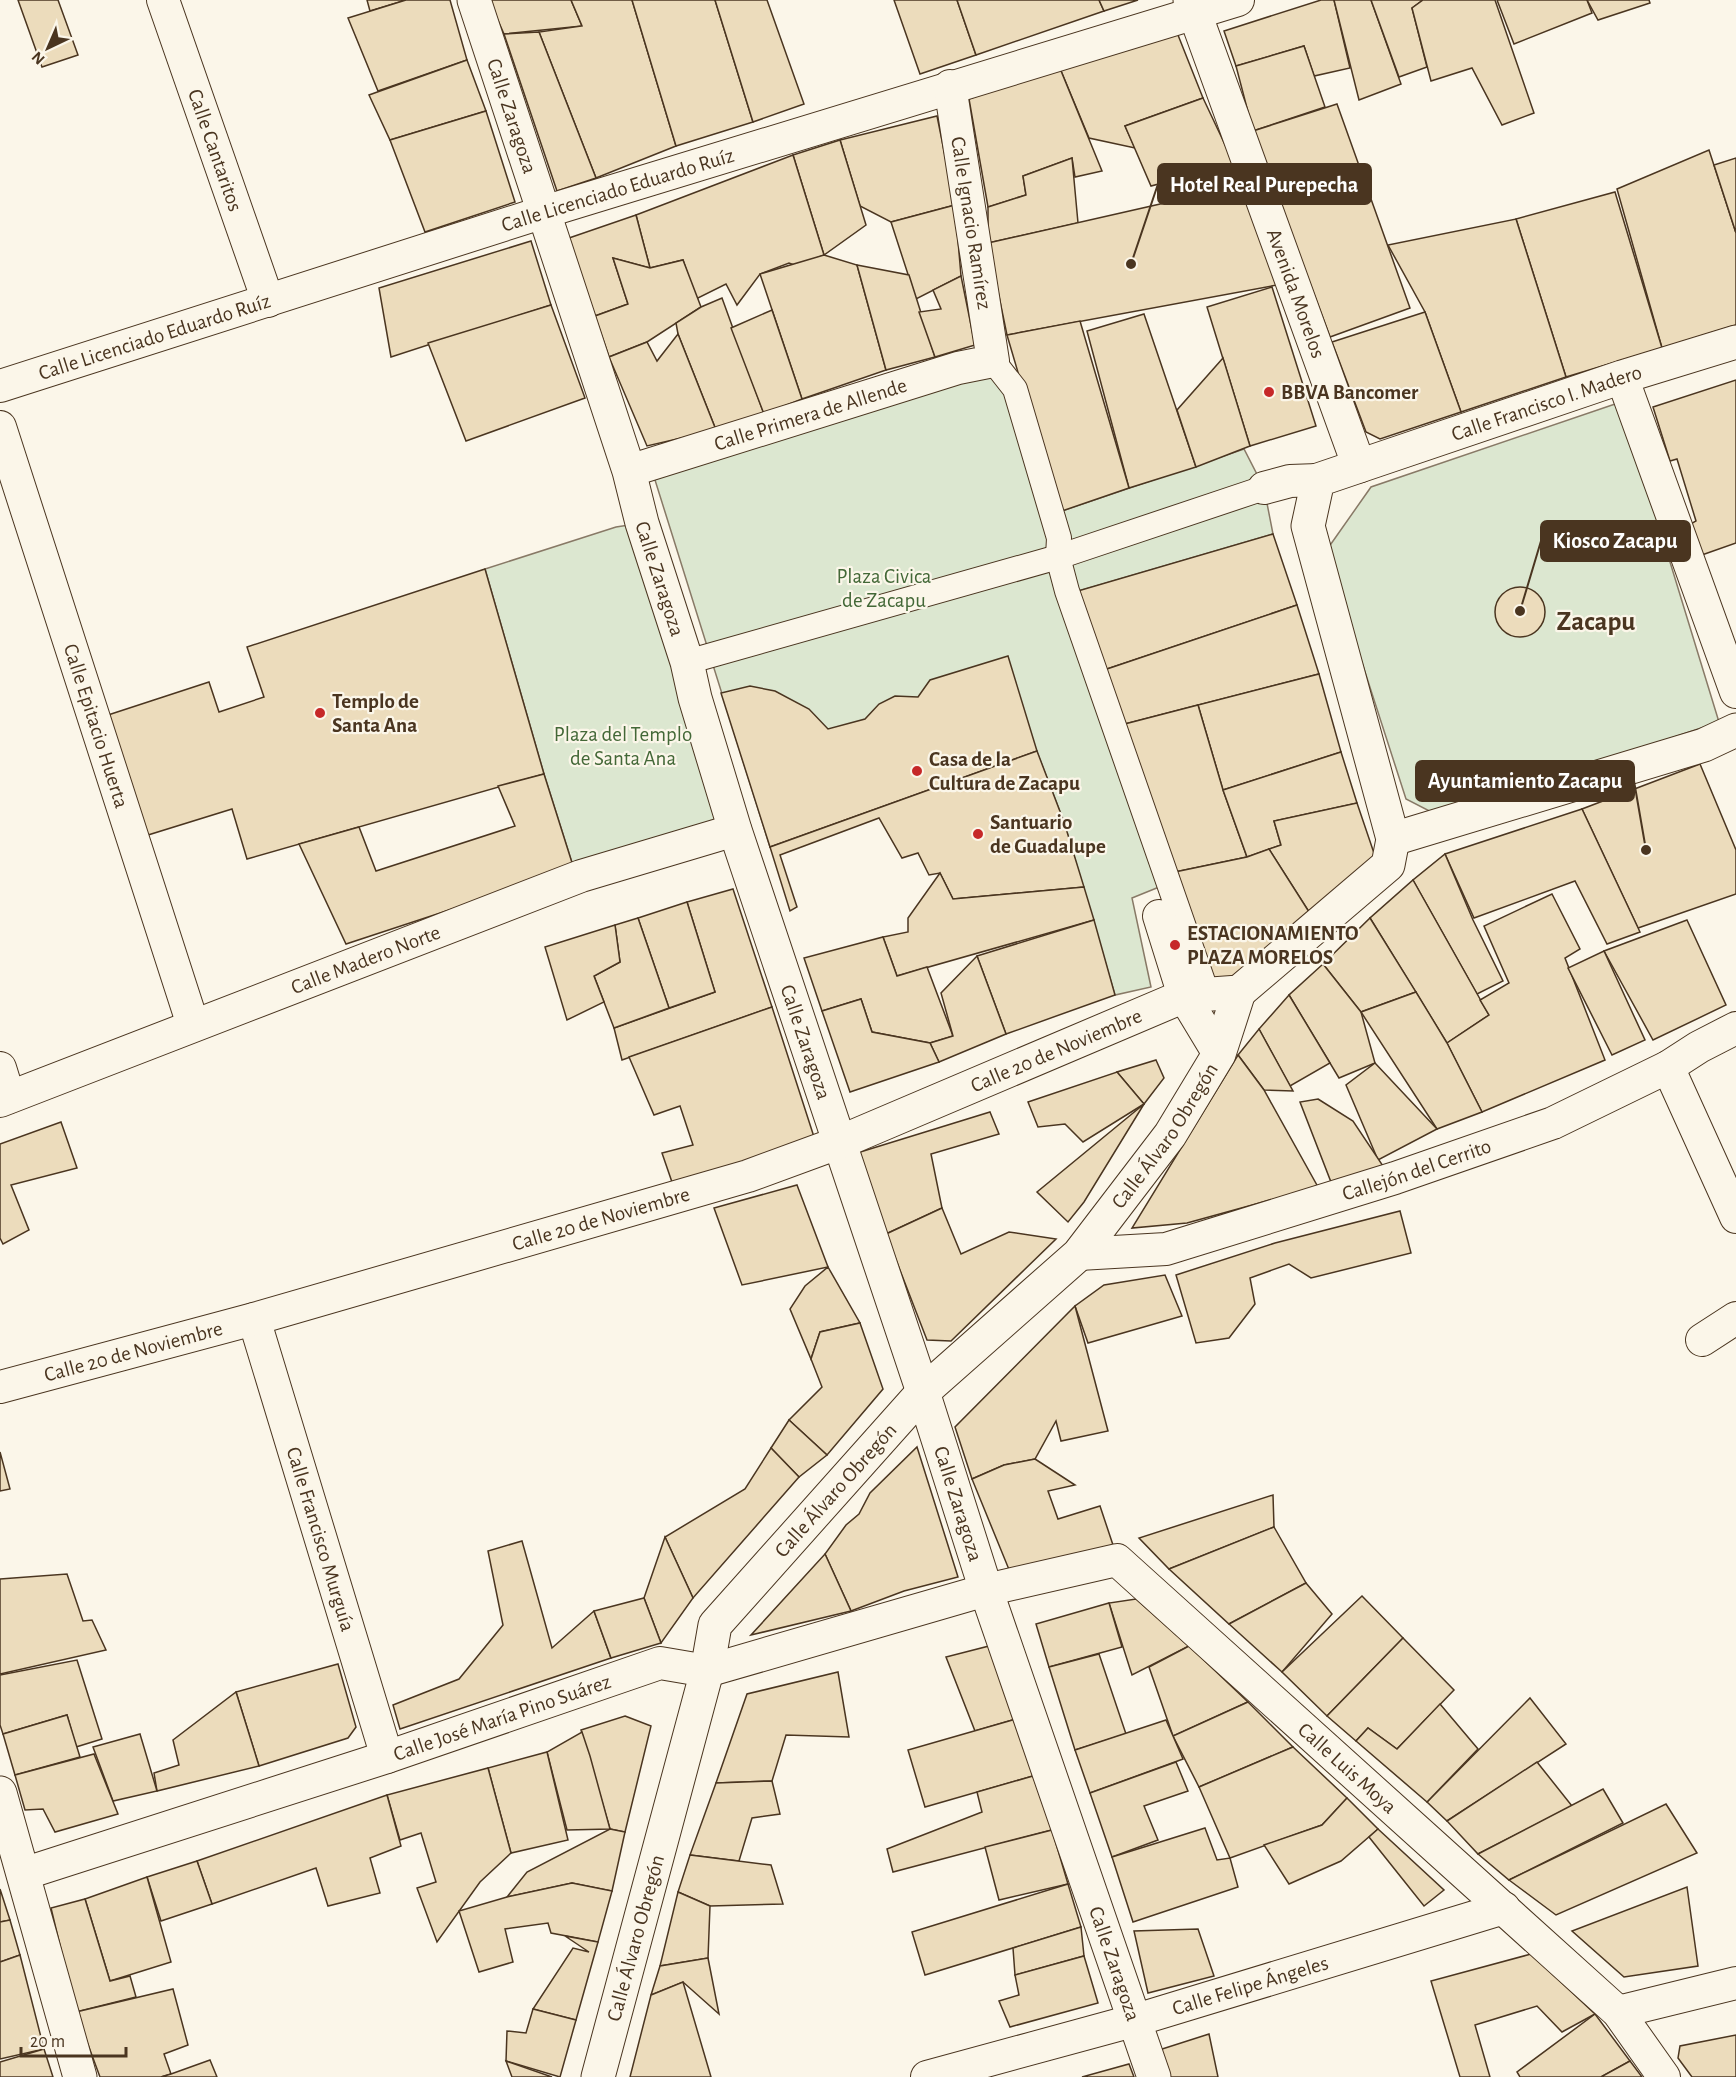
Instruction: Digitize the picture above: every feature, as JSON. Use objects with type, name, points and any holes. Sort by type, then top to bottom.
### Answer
[{"type":"street","name":"Calle Cantaritos","points":[[163,0],[268,302]]},
{"type":"street","name":"Calle Zaragoza","points":[[474,0],[629,471],[642,523],[687,662],[735,830],[923,1392],[986,1590],[1154,2077]]},
{"type":"street","name":"Calle Licenciado Eduardo Ruíz","points":[[0,387],[1192,7],[1238,0]]},
{"type":"street","name":"Avenida Morelos","points":[[1192,7],[1359,466]]},
{"type":"street","name":"Calle Ignacio Ramírez","points":[[950,86],[993,361]]},
{"type":"street","name":"Calle Francisco I. Madero","points":[[1359,466],[1622,377],[1736,342]]},
{"type":"street","points":[[993,361],[1015,389],[1059,538],[1058,557],[1196,995]]},
{"type":"street","name":"Calle Primera de Allende","points":[[629,471],[947,372],[993,361]]},
{"type":"street","points":[[1622,377],[1736,692]]},
{"type":"street","name":"Calle Epitacio Huerta","points":[[0,427],[193,1025]]},
{"type":"street","points":[[687,662],[1058,557],[1264,488],[1290,481],[1318,480],[1359,466]]},
{"type":"street","points":[[1196,995],[1239,992],[1388,865],[1393,839],[1308,526],[1318,480]]},
{"type":"street","points":[[1393,839],[1704,745],[1736,730]]},
{"type":"street","name":"Calle Madero Norte","points":[[3,1089],[193,1025],[581,876],[735,830]]},
{"type":"street","points":[[1159,916],[1196,995],[1219,1054]]},
{"type":"street","name":"Calle Álvaro Obregón","points":[[598,2077],[707,1671],[715,1625],[923,1392],[1079,1254],[1170,1135],[1219,1054],[1239,992]]},
{"type":"street","name":"Calle 20 de Noviembre","points":[[0,1387],[254,1319],[748,1176],[838,1143],[1196,995]]},
{"type":"street","name":"Callejón del Cerrito","points":[[1079,1254],[1166,1249],[1395,1178],[1553,1123],[1668,1067],[1699,1047],[1736,1029]]},
{"type":"street","points":[[1668,1067],[1736,1217]]},
{"type":"street","points":[[1702,1340],[1736,1318]]},
{"type":"street","name":"Calle Francisco Murguía","points":[[254,1319],[387,1757]]},
{"type":"street","name":"Calle Luis Moya","points":[[986,1590],[1117,1560],[1618,2012],[1664,2077]]},
{"type":"street","name":"Calle José María Pino Suárez","points":[[23,1874],[387,1757],[660,1663],[707,1671],[986,1590]]},
{"type":"street","points":[[0,1793],[5,1828],[23,1874],[80,2077]]},
{"type":"street","name":"Calle Felipe Ángeles","points":[[927,2077],[1136,2020],[1504,1908]]},
{"type":"street","points":[[1618,2012],[1736,1983]]},
{"type":"green space","name":"Plaza Civica de Zacapu","points":[[993,361],[1059,512],[1244,449],[1264,488],[1273,534],[1072,593],[1169,883],[1132,898],[1151,987],[1115,995],[1064,822],[1037,752],[770,847],[650,464]]},
{"type":"green space","points":[[1621,402],[1719,722],[1439,816],[1406,799],[1326,551],[1371,487]]},
{"type":"green space","name":"Plaza del Templo de Santa Ana","points":[[642,523],[735,830],[574,869],[485,569],[616,527]]},
{"type":"building","points":[[18,0],[58,0],[78,55],[42,67]]},
{"type":"building","points":[[367,0],[406,0],[370,11]]},
{"type":"building","points":[[406,0],[450,0],[467,60],[378,91],[348,18]]},
{"type":"building","points":[[489,0],[571,0],[582,26],[504,34]]},
{"type":"building","points":[[571,0],[632,0],[676,146],[596,178],[539,32],[582,26]]},
{"type":"building","points":[[632,0],[715,0],[753,122],[676,146]]},
{"type":"building","points":[[715,0],[767,0],[804,104],[753,122]]},
{"type":"building","points":[[894,0],[957,0],[976,55],[920,74]]},
{"type":"building","points":[[957,0],[1099,0],[1104,11],[976,55]]},
{"type":"building","points":[[1099,0],[1138,0],[1104,11]]},
{"type":"building","points":[[1321,0],[1334,0],[1350,68],[1314,76],[1304,46],[1236,66],[1224,31]]},
{"type":"building","points":[[1334,0],[1371,0],[1401,84],[1359,100]]},
{"type":"building","points":[[1371,0],[1423,0],[1412,8],[1427,67],[1399,77]]},
{"type":"building","points":[[1423,0],[1495,0],[1534,113],[1502,125],[1472,68],[1431,81],[1412,8]]},
{"type":"building","points":[[1497,0],[1587,0],[1592,13],[1514,44]]},
{"type":"building","points":[[1587,0],[1649,0],[1650,3],[1598,20]]},
{"type":"building","points":[[1176,30],[1203,98],[1125,126],[1135,148],[1089,138],[1059,66]]},
{"type":"building","points":[[539,32],[596,178],[557,191],[504,34]]},
{"type":"building","points":[[1304,46],[1325,107],[1253,131],[1236,66]]},
{"type":"building","points":[[467,60],[486,111],[390,140],[369,95]]},
{"type":"building","points":[[1059,66],[1102,171],[1075,177],[1072,158],[1023,176],[1026,195],[988,207],[969,99]]},
{"type":"building","points":[[1203,98],[1244,185],[1212,192],[1195,174],[1151,186],[1125,126]]},
{"type":"building","points":[[1337,104],[1410,308],[1330,337],[1253,131]]},
{"type":"building","points":[[486,111],[515,202],[425,232],[390,140]]},
{"type":"building","points":[[937,116],[955,205],[891,222],[860,206],[840,140]]},
{"type":"building","points":[[840,140],[866,225],[824,255],[793,155]]},
{"type":"building","points":[[1709,150],[1736,233],[1736,325],[1662,348],[1617,189]]},
{"type":"building","points":[[793,155],[824,255],[797,266],[789,263],[760,274],[737,305],[726,284],[696,299],[683,260],[650,268],[636,215]]},
{"type":"building","points":[[1072,158],[1078,223],[988,243],[988,207],[1026,195],[1023,176]]},
{"type":"building","points":[[1736,158],[1736,233],[1714,165]]},
{"type":"building","points":[[1244,185],[1277,285],[1007,335],[988,243]]},
{"type":"building","points":[[1615,192],[1662,348],[1566,377],[1516,219]]},
{"type":"building","points":[[955,205],[961,276],[916,299],[891,222]]},
{"type":"building","points":[[636,215],[650,268],[613,258],[628,304],[595,316],[569,238]]},
{"type":"building","points":[[1516,219],[1566,377],[1461,412],[1425,312],[1388,245]]},
{"type":"building","points":[[531,241],[551,305],[391,357],[379,288]]},
{"type":"building","points":[[824,255],[857,265],[886,370],[802,399],[760,274]]},
{"type":"building","points":[[613,258],[650,268],[683,260],[701,307],[647,342],[609,357],[595,316],[628,304]]},
{"type":"building","points":[[857,265],[909,275],[935,357],[886,370]]},
{"type":"building","points":[[961,276],[975,345],[935,357],[919,312],[941,309],[933,290]]},
{"type":"building","name":"BBVA Bancomer","points":[[1272,287],[1316,426],[1250,446],[1207,307]]},
{"type":"building","points":[[722,298],[764,414],[716,430],[678,334],[676,323],[701,307]]},
{"type":"building","points":[[551,305],[585,398],[466,441],[428,343]]},
{"type":"building","points":[[772,310],[802,399],[764,414],[731,328]]},
{"type":"building","points":[[1425,312],[1461,412],[1380,439],[1366,432],[1332,342]]},
{"type":"building","points":[[1144,314],[1196,467],[1129,488],[1087,331]]},
{"type":"building","points":[[1080,321],[1129,488],[1059,512],[1007,335]]},
{"type":"building","points":[[678,334],[716,430],[647,446],[609,357],[647,342],[657,361]]},
{"type":"building","points":[[1223,358],[1250,446],[1196,467],[1177,410]]},
{"type":"building","points":[[1736,380],[1736,543],[1699,556],[1689,525],[1696,521],[1677,459],[1670,461],[1653,407]]},
{"type":"building","points":[[1273,534],[1297,605],[1098,672],[1071,593]]},
{"type":"building","name":"Templo de Santa Ana","points":[[485,569],[544,774],[247,859],[232,809],[148,835],[108,715],[209,682],[219,712],[264,697],[247,647]]},
{"type":"building","points":[[1515,587],[1525,587],[1538,594],[1545,607],[1545,617],[1538,630],[1525,637],[1515,637],[1506,633],[1499,626],[1495,617],[1495,607],[1499,598],[1506,591]]},
{"type":"building","points":[[1297,605],[1319,674],[1117,726],[1098,672]]},
{"type":"building","points":[[1008,656],[1037,751],[770,847],[721,693],[750,686],[775,691],[809,709],[828,729],[865,719],[879,704],[895,696],[918,697],[930,680]]},
{"type":"building","points":[[1319,674],[1341,752],[1223,790],[1198,705]]},
{"type":"building","points":[[1198,705],[1223,790],[1247,857],[1170,873],[1117,726]]},
{"type":"building","name":"Santuario de Guadalupe","points":[[1037,751],[1064,822],[1084,887],[953,899],[940,873],[929,875],[918,853],[902,858],[879,818],[780,855],[797,907],[790,911],[770,847]]},
{"type":"building","points":[[1341,752],[1357,803],[1274,821],[1281,845],[1247,857],[1223,790]]},
{"type":"building","points":[[1700,764],[1736,850],[1736,894],[1638,928],[1582,809]]},
{"type":"building","points":[[544,774],[574,869],[346,944],[299,844],[359,827],[376,871],[515,826],[498,786]]},
{"type":"building","points":[[1357,803],[1377,862],[1311,915],[1269,849],[1281,845],[1274,821]]},
{"type":"building","points":[[1582,809],[1640,932],[1607,944],[1575,881],[1474,918],[1445,854]]},
{"type":"building","points":[[1269,849],[1311,915],[1231,977],[1211,979],[1170,873],[1247,857]]},
{"type":"building","points":[[1445,854],[1473,920],[1503,981],[1477,994],[1413,880]]},
{"type":"building","points":[[940,873],[953,899],[1084,887],[1094,920],[897,976],[883,937],[908,932],[908,918]]},
{"type":"building","points":[[1413,880],[1489,1015],[1447,1043],[1370,918]]},
{"type":"building","points":[[733,889],[772,1007],[622,1060],[614,1028],[715,992],[687,902]]},
{"type":"building","points":[[1552,894],[1580,949],[1565,958],[1605,1060],[1482,1112],[1447,1043],[1489,1015],[1480,1000],[1509,983],[1484,926]]},
{"type":"building","points":[[687,902],[715,992],[669,1008],[638,918]]},
{"type":"building","points":[[638,918],[669,1008],[614,1028],[594,976],[620,962],[615,925]]},
{"type":"building","points":[[1370,918],[1416,992],[1361,1012],[1323,964]]},
{"type":"building","points":[[1094,920],[1115,995],[1006,1034],[977,956]]},
{"type":"building","points":[[1687,920],[1726,1005],[1653,1040],[1604,951]]},
{"type":"building","points":[[615,925],[620,962],[594,976],[604,1002],[567,1020],[545,947]]},
{"type":"building","points":[[883,937],[897,976],[927,967],[953,1036],[930,1043],[872,1032],[861,999],[822,1011],[804,958]]},
{"type":"building","points":[[1604,951],[1645,1040],[1612,1055],[1568,968]]},
{"type":"building","points":[[977,956],[1006,1034],[939,1062],[930,1043],[953,1036],[941,993]]},
{"type":"building","points":[[1323,964],[1361,1012],[1375,1063],[1339,1078],[1289,995]]},
{"type":"building","points":[[1416,992],[1447,1043],[1482,1112],[1437,1129],[1361,1012]]},
{"type":"building","points":[[1289,995],[1330,1063],[1290,1086],[1259,1029]]},
{"type":"building","points":[[861,999],[872,1032],[930,1043],[939,1062],[850,1092],[822,1011]]},
{"type":"building","points":[[772,1007],[815,1140],[673,1185],[662,1153],[693,1145],[680,1106],[654,1115],[629,1057]]},
{"type":"building","points":[[1259,1029],[1293,1091],[1264,1090],[1238,1055]]},
{"type":"building","points":[[1238,1055],[1264,1090],[1318,1187],[1187,1223],[1132,1228]]},
{"type":"building","points":[[1156,1060],[1164,1078],[1144,1104],[1117,1072]]},
{"type":"building","points":[[1375,1063],[1437,1129],[1378,1160],[1346,1085]]},
{"type":"building","points":[[1117,1072],[1144,1104],[1083,1142],[1065,1124],[1038,1127],[1028,1102]]},
{"type":"building","points":[[1318,1099],[1353,1121],[1383,1166],[1331,1182],[1300,1102]]},
{"type":"building","points":[[1144,1104],[1084,1202],[1068,1222],[1037,1192]]},
{"type":"building","points":[[990,1112],[999,1134],[931,1154],[942,1208],[886,1234],[857,1153]]},
{"type":"building","points":[[61,1122],[77,1168],[11,1185],[29,1230],[3,1244],[0,1238],[0,1144]]},
{"type":"building","points":[[797,1185],[828,1267],[742,1285],[714,1208]]},
{"type":"building","points":[[942,1208],[961,1254],[1009,1232],[1056,1239],[951,1341],[927,1340],[886,1234]]},
{"type":"building","points":[[1400,1211],[1411,1253],[1311,1278],[1289,1264],[1250,1278],[1255,1304],[1229,1338],[1196,1343],[1176,1275],[1275,1243]]},
{"type":"building","points":[[828,1267],[860,1323],[820,1332],[811,1359],[790,1309],[805,1286]]},
{"type":"building","points":[[1165,1275],[1182,1316],[1088,1343],[1075,1306],[1104,1285]]},
{"type":"building","points":[[1075,1306],[1108,1431],[1061,1441],[1056,1421],[1035,1459],[1004,1465],[972,1479],[955,1427]]},
{"type":"building","points":[[860,1323],[883,1389],[827,1455],[789,1420],[822,1387],[811,1359],[820,1332]]},
{"type":"building","points":[[789,1420],[827,1455],[799,1477],[771,1448]]},
{"type":"building","points":[[917,1447],[958,1577],[904,1591],[851,1611],[825,1554],[846,1525],[859,1514],[870,1493]]},
{"type":"building","points":[[771,1448],[799,1477],[693,1598],[665,1537],[745,1489]]},
{"type":"building","points":[[0,1452],[10,1489],[0,1491]]},
{"type":"building","points":[[1035,1459],[1075,1485],[1048,1491],[1058,1519],[1100,1506],[1114,1548],[1010,1572],[972,1479],[1004,1465]]},
{"type":"building","points":[[1273,1495],[1274,1527],[1169,1569],[1139,1538]]},
{"type":"building","points":[[1274,1527],[1306,1583],[1229,1624],[1169,1569]]},
{"type":"building","points":[[665,1537],[693,1598],[661,1643],[644,1598]]},
{"type":"building","points":[[522,1541],[552,1648],[594,1611],[611,1658],[400,1729],[393,1705],[459,1679],[503,1625],[488,1551]]},
{"type":"building","points":[[825,1554],[851,1611],[751,1635]]},
{"type":"building","points":[[67,1574],[83,1621],[92,1620],[106,1650],[0,1674],[0,1579]]},
{"type":"building","points":[[1306,1583],[1332,1614],[1282,1672],[1229,1624]]},
{"type":"building","points":[[1362,1596],[1403,1638],[1327,1716],[1282,1672]]},
{"type":"building","points":[[644,1598],[661,1643],[611,1658],[594,1611]]},
{"type":"building","points":[[1136,1599],[1189,1646],[1132,1675],[1109,1603]]},
{"type":"building","points":[[1109,1603],[1122,1647],[1049,1667],[1036,1624]]},
{"type":"building","points":[[1403,1638],[1454,1690],[1397,1749],[1368,1728],[1356,1741],[1327,1716]]},
{"type":"building","points":[[993,1645],[1016,1719],[975,1731],[946,1657]]},
{"type":"building","points":[[1189,1646],[1248,1702],[1173,1736],[1149,1667]]},
{"type":"building","points":[[1099,1654],[1126,1734],[1075,1750],[1049,1667]]},
{"type":"building","points":[[77,1660],[102,1739],[76,1747],[67,1715],[3,1734],[0,1725],[0,1675]]},
{"type":"building","points":[[338,1664],[356,1727],[348,1738],[259,1766],[236,1692]]},
{"type":"building","points":[[838,1672],[849,1737],[786,1735],[772,1781],[716,1783],[747,1694]]},
{"type":"building","points":[[236,1692],[259,1766],[157,1791],[154,1773],[179,1765],[173,1740]]},
{"type":"building","points":[[1530,1698],[1566,1744],[1447,1821],[1427,1802]]},
{"type":"building","points":[[1248,1702],[1293,1747],[1199,1787],[1173,1736]]},
{"type":"building","points":[[1440,1704],[1478,1749],[1427,1802],[1356,1741],[1368,1728],[1397,1749]]},
{"type":"building","points":[[67,1715],[80,1757],[15,1775],[3,1734]]},
{"type":"building","points":[[625,1716],[651,1726],[625,1832],[610,1829],[581,1730]]},
{"type":"building","points":[[1016,1719],[1033,1776],[925,1807],[908,1750]]},
{"type":"building","points":[[1166,1720],[1183,1759],[1090,1793],[1075,1750]]},
{"type":"building","points":[[582,1732],[610,1829],[567,1830],[547,1752]]},
{"type":"building","points":[[140,1734],[157,1791],[113,1801],[93,1747]]},
{"type":"building","points":[[1293,1747],[1347,1798],[1322,1825],[1230,1858],[1199,1787]]},
{"type":"building","points":[[547,1752],[568,1840],[511,1853],[488,1768]]},
{"type":"building","points":[[94,1754],[118,1814],[55,1832],[43,1809],[25,1810],[15,1775]]},
{"type":"building","points":[[1176,1762],[1188,1791],[1144,1806],[1158,1840],[1112,1857],[1090,1793]]},
{"type":"building","points":[[1537,1762],[1572,1806],[1478,1854],[1447,1821]]},
{"type":"building","points":[[488,1768],[511,1853],[480,1882],[437,1942],[417,1888],[436,1882],[421,1833],[400,1840],[387,1795]]},
{"type":"building","points":[[1033,1776],[1052,1830],[893,1872],[887,1849],[982,1812],[977,1792]]},
{"type":"building","points":[[772,1781],[780,1814],[752,1818],[739,1861],[690,1855],[716,1783]]},
{"type":"building","points":[[1603,1789],[1623,1823],[1509,1880],[1478,1854]]},
{"type":"building","points":[[387,1795],[401,1846],[370,1858],[380,1893],[328,1906],[316,1868],[212,1904],[197,1861]]},
{"type":"building","points":[[1347,1798],[1378,1829],[1341,1861],[1289,1884],[1264,1845],[1322,1825]]},
{"type":"building","points":[[1666,1804],[1697,1853],[1556,1915],[1509,1880]]},
{"type":"building","points":[[1205,1828],[1217,1860],[1230,1858],[1238,1887],[1133,1922],[1112,1857]]},
{"type":"building","points":[[610,1829],[625,1832],[612,1891],[572,1883],[507,1897],[527,1872]]},
{"type":"building","points":[[1378,1829],[1444,1890],[1424,1906],[1369,1837]]},
{"type":"building","points":[[1052,1830],[1068,1884],[999,1900],[985,1847]]},
{"type":"building","points":[[690,1855],[771,1865],[783,1904],[710,1906],[678,1892]]},
{"type":"building","points":[[197,1861],[212,1904],[161,1921],[147,1877]]},
{"type":"building","points":[[147,1877],[171,1962],[110,1981],[85,1899]]},
{"type":"building","points":[[572,1883],[612,1891],[598,1942],[551,1933],[548,1923],[505,1929],[513,1962],[479,1972],[459,1911],[507,1897]]},
{"type":"building","points":[[1068,1884],[1081,1927],[925,1975],[912,1932]]},
{"type":"building","points":[[1687,1887],[1698,1966],[1624,1977],[1572,1931]]},
{"type":"building","points":[[0,1889],[10,1920],[0,1922]]},
{"type":"building","points":[[678,1892],[710,1906],[708,1958],[660,1966]]},
{"type":"building","points":[[85,1899],[110,1981],[130,1976],[136,1997],[76,2012],[51,1908]]},
{"type":"building","points":[[10,1920],[20,1955],[0,1962],[0,1922]]},
{"type":"building","points":[[1081,1927],[1084,1956],[1015,1975],[1013,1948]]},
{"type":"building","points":[[1198,1929],[1214,1976],[1148,1993],[1134,1931]]},
{"type":"building","points":[[565,1936],[598,1942],[576,2020],[533,2009],[573,1948],[589,1952]]},
{"type":"building","points":[[1531,1954],[1595,2014],[1562,2032],[1537,2006],[1475,2025],[1490,2077],[1460,2077],[1431,1981]]},
{"type":"building","points":[[20,1955],[44,2049],[0,2059],[0,1962]]},
{"type":"building","points":[[1084,1956],[1098,2003],[1010,2027],[999,2001],[1019,1995],[1015,1975]]},
{"type":"building","points":[[708,1958],[719,2014],[683,1982],[651,1995],[660,1966]]},
{"type":"building","points":[[683,1982],[711,2077],[630,2077],[651,1995]]},
{"type":"building","points":[[173,1989],[188,2045],[164,2054],[171,2074],[161,2077],[100,2077],[76,2012]]},
{"type":"building","points":[[533,2009],[576,2020],[560,2077],[506,2061],[507,2031],[526,2033]]},
{"type":"building","points":[[1595,2014],[1630,2061],[1601,2077],[1520,2077],[1517,2072]]},
{"type":"building","points":[[1209,2034],[1218,2077],[1167,2077],[1159,2050]]},
{"type":"building","points":[[1736,2035],[1736,2077],[1692,2077],[1678,2058],[1680,2046]]},
{"type":"building","points":[[44,2049],[53,2077],[0,2077],[0,2062]]},
{"type":"building","points":[[210,2060],[217,2077],[161,2077],[171,2074]]},
{"type":"building","points":[[506,2061],[552,2077],[512,2077]]},
{"type":"building","points":[[1630,2061],[1642,2077],[1601,2077]]},
{"type":"building","points":[[1129,2064],[1134,2077],[1082,2077]]},
{"type":"place","name":"Hotel Real Purepecha","points":[[1131,264]]},
{"type":"place","name":"BBVA Bancomer","points":[[1269,392]]},
{"type":"place","name":"Kiosco Zacapu","points":[[1520,611]]},
{"type":"place","name":"Templo de Santa Ana","points":[[320,713]]},
{"type":"place","name":"Casa de la Cultura de Zacapu","points":[[917,771]]},
{"type":"place","name":"Santuario de Guadalupe","points":[[978,834]]},
{"type":"place","name":"Ayuntamiento Zacapu","points":[[1646,850]]},
{"type":"place","name":"ESTACIONAMIENTO PLAZA MORELOS","points":[[1175,945]]},
{"type":"district","name":"Zacapu","points":[[1596,621]]}]
